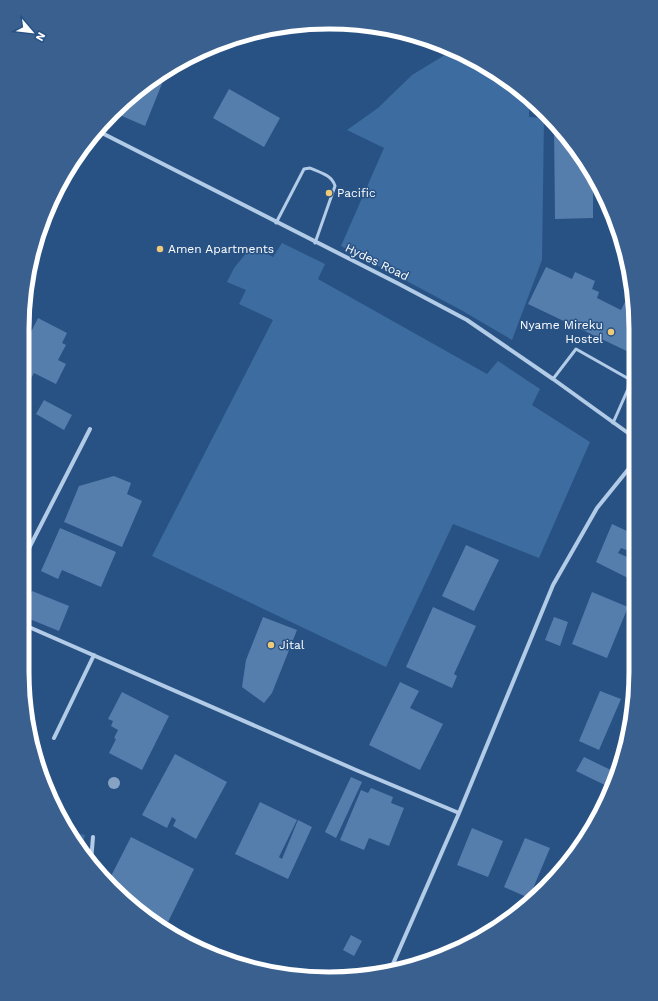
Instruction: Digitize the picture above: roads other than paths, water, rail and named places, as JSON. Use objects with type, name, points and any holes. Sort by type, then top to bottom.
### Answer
[{"type":"street","name":"Hydes Road","points":[[102,133],[467,320],[629,434]]},
{"type":"street","points":[[29,548],[90,430]]},
{"type":"street","points":[[392,965],[459,813],[553,585],[597,508],[629,469]]},
{"type":"street","points":[[29,627],[94,654],[349,767],[459,813]]},
{"type":"street","points":[[54,738],[94,654]]},
{"type":"street","points":[[92,856],[94,837]]},
{"type":"lane","points":[[276,223],[304,169],[310,168],[329,177],[334,180],[334,190],[315,243]]},
{"type":"lane","points":[[553,379],[576,349],[629,379],[628,389],[614,423]]},
{"type":"place","name":"Pacific","points":[[329,193]]},
{"type":"place","name":"Amen Apartments","points":[[160,249]]},
{"type":"place","name":"Nyame Mireku Hostel","points":[[611,332]]},
{"type":"place","name":"Jital","points":[[271,645]]}]
